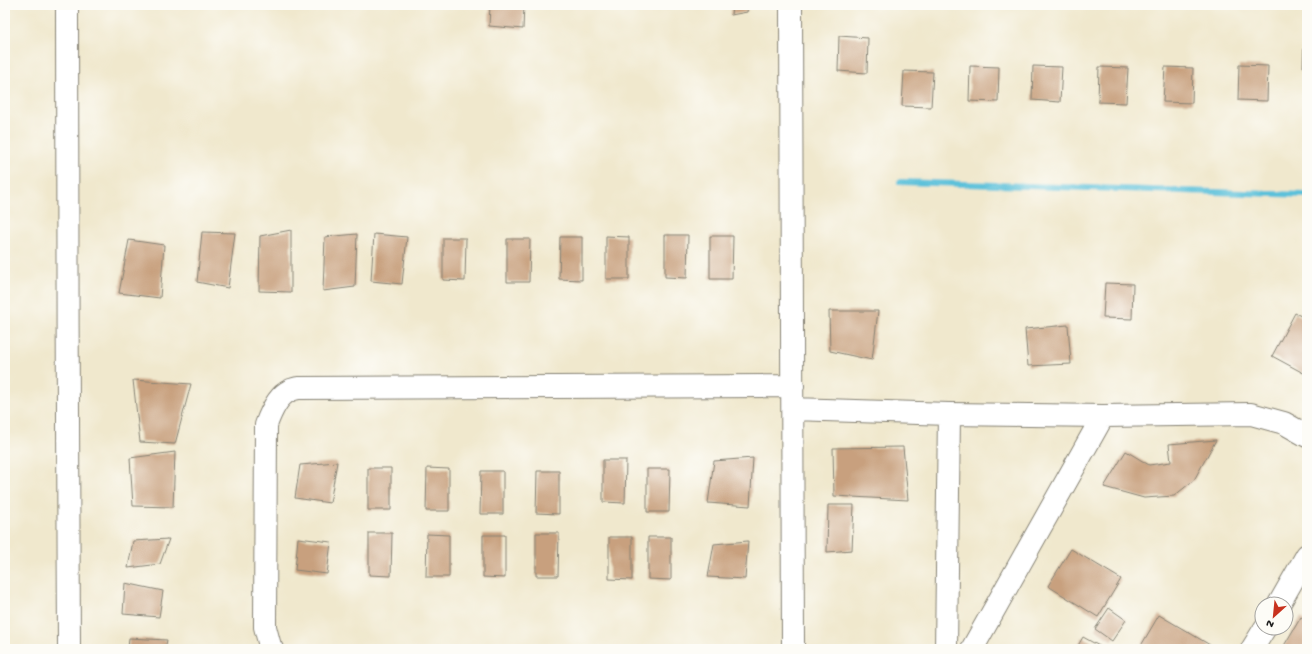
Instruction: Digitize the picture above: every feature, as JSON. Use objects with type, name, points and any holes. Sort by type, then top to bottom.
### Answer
[{"type":"street","points":[[67,5],[66,137],[69,649]]},
{"type":"street","points":[[791,5],[793,649]]},
{"type":"street","points":[[272,649],[265,627],[266,425],[277,402],[288,391],[298,388],[793,386]]},
{"type":"street","points":[[792,410],[1103,416],[1251,414],[1284,423],[1307,436]]},
{"type":"street","points":[[946,649],[949,414]]},
{"type":"street","points":[[972,649],[1103,416]]},
{"type":"street","points":[[1284,596],[1307,555]]},
{"type":"street","points":[[1252,649],[1260,636]]},
{"type":"building","points":[[490,5],[524,5],[523,29],[489,26]]},
{"type":"building","points":[[732,5],[748,5],[747,12],[731,15]]},
{"type":"building","points":[[1304,32],[1307,32],[1307,67],[1303,67]]},
{"type":"building","points":[[839,36],[868,38],[867,73],[838,71]]},
{"type":"building","points":[[1239,65],[1268,66],[1267,101],[1238,100]]},
{"type":"building","points":[[970,66],[999,67],[998,102],[969,101]]},
{"type":"building","points":[[1033,66],[1062,67],[1060,102],[1032,100]]},
{"type":"building","points":[[1099,67],[1128,68],[1126,103],[1098,102]]},
{"type":"building","points":[[1165,67],[1193,68],[1192,103],[1163,102]]},
{"type":"building","points":[[904,71],[933,72],[931,107],[902,106]]},
{"type":"building","points":[[291,230],[291,292],[259,291],[260,236]]},
{"type":"building","points":[[202,232],[235,233],[228,288],[197,282]]},
{"type":"building","points":[[357,234],[355,287],[323,291],[325,237]]},
{"type":"building","points":[[374,234],[407,237],[402,284],[371,281]]},
{"type":"building","points":[[665,235],[688,235],[687,278],[665,277]]},
{"type":"building","points":[[606,236],[629,237],[629,279],[606,279]]},
{"type":"building","points":[[710,236],[733,236],[732,279],[710,279]]},
{"type":"building","points":[[560,237],[582,237],[582,280],[559,279]]},
{"type":"building","points":[[443,238],[466,238],[465,281],[443,280]]},
{"type":"building","points":[[507,239],[530,239],[529,282],[507,282]]},
{"type":"building","points":[[129,240],[164,245],[160,298],[119,293]]},
{"type":"building","points":[[1105,283],[1133,284],[1132,319],[1103,318]]},
{"type":"building","points":[[829,311],[878,311],[872,360],[830,351]]},
{"type":"building","points":[[1295,313],[1307,319],[1307,375],[1272,356]]},
{"type":"building","points":[[1068,325],[1071,364],[1028,366],[1025,329]]},
{"type":"building","points":[[133,380],[191,384],[175,444],[140,442]]},
{"type":"building","points":[[1216,440],[1194,480],[1174,496],[1144,498],[1104,487],[1126,451],[1149,465],[1171,462],[1169,444]]},
{"type":"building","points":[[903,447],[908,500],[834,496],[833,448]]},
{"type":"building","points":[[175,452],[173,507],[133,506],[130,458]]},
{"type":"building","points":[[753,458],[750,506],[708,503],[714,461]]},
{"type":"building","points":[[603,460],[626,460],[625,503],[603,502]]},
{"type":"building","points":[[337,462],[330,503],[295,498],[300,465]]},
{"type":"building","points":[[368,468],[391,468],[391,510],[368,510]]},
{"type":"building","points":[[427,468],[449,469],[449,511],[426,511]]},
{"type":"building","points":[[647,469],[670,469],[669,512],[647,512]]},
{"type":"building","points":[[481,471],[503,471],[503,514],[480,514]]},
{"type":"building","points":[[537,471],[559,471],[559,514],[536,513]]},
{"type":"building","points":[[828,505],[854,505],[852,550],[827,552]]},
{"type":"building","points":[[369,533],[392,533],[391,576],[369,575]]},
{"type":"building","points":[[536,533],[559,533],[558,576],[536,576]]},
{"type":"building","points":[[427,534],[449,535],[449,577],[426,577]]},
{"type":"building","points":[[483,535],[505,535],[505,578],[483,577]]},
{"type":"building","points":[[609,537],[632,537],[632,580],[609,579]]},
{"type":"building","points":[[648,537],[671,537],[671,580],[648,579]]},
{"type":"building","points":[[298,538],[331,542],[327,574],[295,570]]},
{"type":"building","points":[[169,539],[160,564],[128,568],[133,541]]},
{"type":"building","points":[[748,541],[745,579],[708,577],[714,544]]},
{"type":"building","points":[[1071,549],[1121,579],[1098,617],[1048,586]]},
{"type":"building","points":[[125,583],[163,591],[159,617],[123,614]]},
{"type":"building","points":[[1109,608],[1126,620],[1112,641],[1095,629]]},
{"type":"building","points":[[1159,615],[1210,645],[1208,649],[1139,649]]},
{"type":"building","points":[[1301,617],[1307,621],[1307,649],[1282,649],[1290,636],[1294,636],[1294,629]]},
{"type":"building","points":[[1083,637],[1101,647],[1100,649],[1076,649]]},
{"type":"building","points":[[129,638],[167,640],[165,649],[128,649]]},
{"type":"waterway","points":[[900,182],[1307,195]]}]
